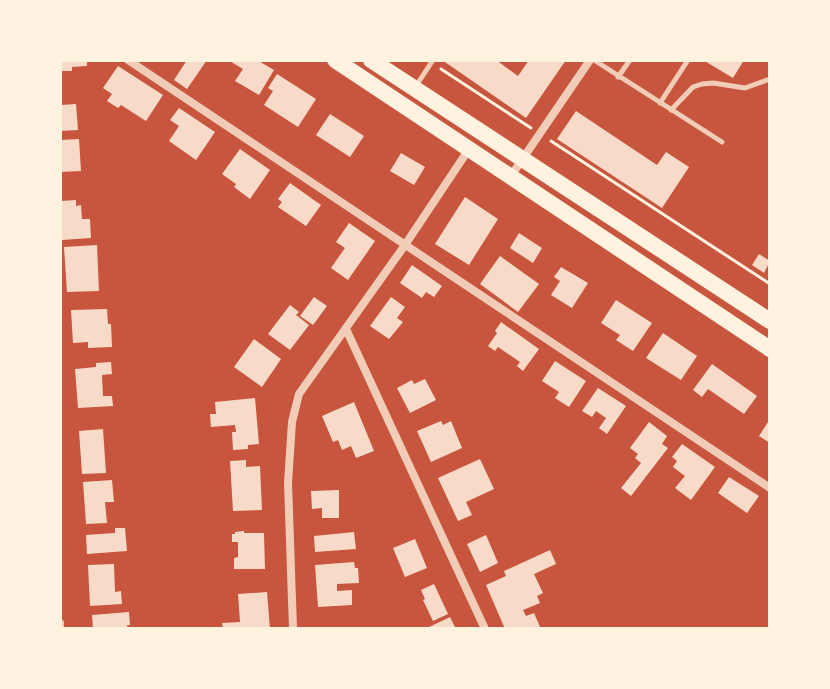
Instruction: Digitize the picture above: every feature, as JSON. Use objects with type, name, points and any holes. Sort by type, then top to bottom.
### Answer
[{"type":"main road","points":[[335,60],[770,349]]},
{"type":"main road","points":[[371,60],[770,321]]},
{"type":"street","points":[[128,60],[770,488]]},
{"type":"street","points":[[511,177],[592,60]]},
{"type":"street","points":[[293,629],[288,483],[292,422],[299,394],[469,149]]},
{"type":"street","points":[[346,329],[485,629]]},
{"type":"lane","points":[[592,60],[722,142]]},
{"type":"lane","points":[[618,77],[630,60]]},
{"type":"lane","points":[[660,103],[688,60]]},
{"type":"lane","points":[[415,89],[432,61]]},
{"type":"lane","points":[[671,110],[693,87],[702,84],[745,88],[770,79]]},
{"type":"path","points":[[432,61],[770,284]]},
{"type":"building","points":[[60,60],[87,60],[87,66],[60,71]]},
{"type":"building","points":[[187,60],[207,60],[187,89],[174,80]]},
{"type":"building","points":[[228,60],[257,60],[274,70],[259,95],[235,81],[243,69]]},
{"type":"building","points":[[442,60],[496,60],[518,76],[529,60],[566,60],[526,118]]},
{"type":"building","points":[[703,60],[744,60],[733,78]]},
{"type":"building","points":[[118,66],[163,95],[146,121],[121,105],[118,108],[107,101],[112,94],[103,88]]},
{"type":"building","points":[[277,74],[316,99],[298,127],[264,105],[273,91],[268,88]]},
{"type":"building","points":[[76,104],[78,130],[60,131],[60,105]]},
{"type":"building","points":[[179,108],[215,132],[196,160],[169,141],[179,126],[170,120]]},
{"type":"building","points":[[576,111],[657,165],[666,152],[689,167],[662,208],[557,139]]},
{"type":"building","points":[[330,114],[364,136],[350,157],[316,135]]},
{"type":"building","points":[[79,139],[81,171],[60,172],[60,140]]},
{"type":"building","points":[[240,149],[270,170],[250,199],[222,174]]},
{"type":"building","points":[[401,153],[425,167],[414,185],[390,171]]},
{"type":"building","points":[[290,183],[321,205],[306,226],[278,207],[282,202],[278,199]]},
{"type":"building","points":[[465,197],[498,219],[469,265],[435,244]]},
{"type":"building","points":[[76,200],[76,206],[81,205],[82,219],[90,219],[91,238],[62,240],[60,201]]},
{"type":"building","points":[[349,223],[375,241],[348,280],[331,268],[345,248],[336,242]]},
{"type":"building","points":[[519,233],[542,248],[533,263],[510,248]]},
{"type":"building","points":[[97,245],[99,291],[67,292],[64,247]]},
{"type":"building","points":[[759,254],[770,261],[764,273],[752,265]]},
{"type":"building","points":[[500,256],[539,284],[518,312],[480,284]]},
{"type":"building","points":[[412,265],[442,286],[434,297],[426,292],[422,298],[400,283]]},
{"type":"building","points":[[561,267],[588,283],[572,308],[551,295],[560,281],[554,277]]},
{"type":"building","points":[[314,297],[327,306],[313,325],[300,316]]},
{"type":"building","points":[[391,297],[405,307],[397,318],[403,322],[389,339],[370,326]]},
{"type":"building","points":[[616,300],[652,323],[633,351],[616,340],[620,335],[601,323]]},
{"type":"building","points":[[290,305],[299,312],[296,315],[309,325],[290,350],[268,334]]},
{"type":"building","points":[[107,309],[112,347],[88,348],[88,342],[73,343],[71,310]]},
{"type":"building","points":[[501,322],[539,349],[523,371],[517,366],[520,362],[498,347],[495,351],[488,346]]},
{"type":"building","points":[[663,333],[697,356],[681,380],[646,358]]},
{"type":"building","points":[[254,339],[281,359],[262,387],[234,367]]},
{"type":"building","points":[[555,361],[586,381],[569,407],[555,398],[559,392],[542,381]]},
{"type":"building","points":[[111,362],[112,374],[102,375],[103,396],[112,396],[113,406],[78,408],[75,369]]},
{"type":"building","points":[[712,364],[757,396],[744,414],[708,389],[702,397],[693,390]]},
{"type":"building","points":[[425,379],[436,400],[410,413],[397,388],[412,380],[414,384]]},
{"type":"building","points":[[598,388],[626,406],[607,434],[599,428],[606,418],[596,411],[592,417],[582,411]]},
{"type":"building","points":[[255,398],[259,444],[233,450],[232,432],[236,432],[235,425],[211,427],[210,414],[216,414],[215,402]]},
{"type":"building","points":[[354,402],[374,451],[356,458],[351,446],[342,450],[338,440],[333,442],[322,416]]},
{"type":"building","points":[[770,419],[770,443],[759,436]]},
{"type":"building","points":[[441,421],[443,425],[451,421],[462,448],[431,462],[417,431]]},
{"type":"building","points":[[649,422],[667,436],[662,444],[668,448],[631,496],[621,488],[641,463],[635,458],[638,454],[630,448]]},
{"type":"building","points":[[103,429],[106,473],[82,474],[79,431]]},
{"type":"building","points":[[682,444],[715,467],[691,500],[675,488],[685,476],[673,467],[677,461],[672,457]]},
{"type":"building","points":[[480,459],[494,489],[466,502],[472,515],[458,521],[438,478]]},
{"type":"building","points":[[246,460],[246,467],[260,466],[262,510],[233,511],[230,461]]},
{"type":"building","points":[[729,477],[759,496],[747,513],[718,493]]},
{"type":"building","points":[[112,480],[114,502],[105,502],[107,523],[86,524],[83,482]]},
{"type":"building","points":[[339,490],[339,518],[322,518],[322,508],[312,509],[311,491]]},
{"type":"building","points":[[115,528],[125,528],[127,551],[87,554],[86,535],[115,533]]},
{"type":"building","points":[[244,531],[264,533],[265,569],[234,569],[238,542],[232,542],[232,534]]},
{"type":"building","points":[[354,532],[356,549],[315,552],[314,536]]},
{"type":"building","points":[[486,535],[498,563],[480,572],[467,544]]},
{"type":"building","points":[[415,539],[427,568],[405,577],[393,548]]},
{"type":"building","points":[[550,550],[556,564],[534,574],[543,593],[537,596],[540,603],[523,610],[526,616],[534,613],[541,629],[505,629],[486,585],[506,576],[504,571]]},
{"type":"building","points":[[354,562],[355,568],[358,568],[359,583],[337,584],[337,591],[352,590],[352,605],[318,607],[315,565]]},
{"type":"building","points":[[114,564],[115,592],[121,591],[122,604],[90,606],[88,565]]},
{"type":"building","points":[[434,584],[448,614],[433,621],[421,590]]},
{"type":"building","points":[[267,592],[270,629],[223,629],[222,623],[240,622],[238,594]]},
{"type":"building","points":[[129,612],[128,629],[93,629],[92,615]]},
{"type":"building","points":[[450,617],[456,629],[425,629]]}]
